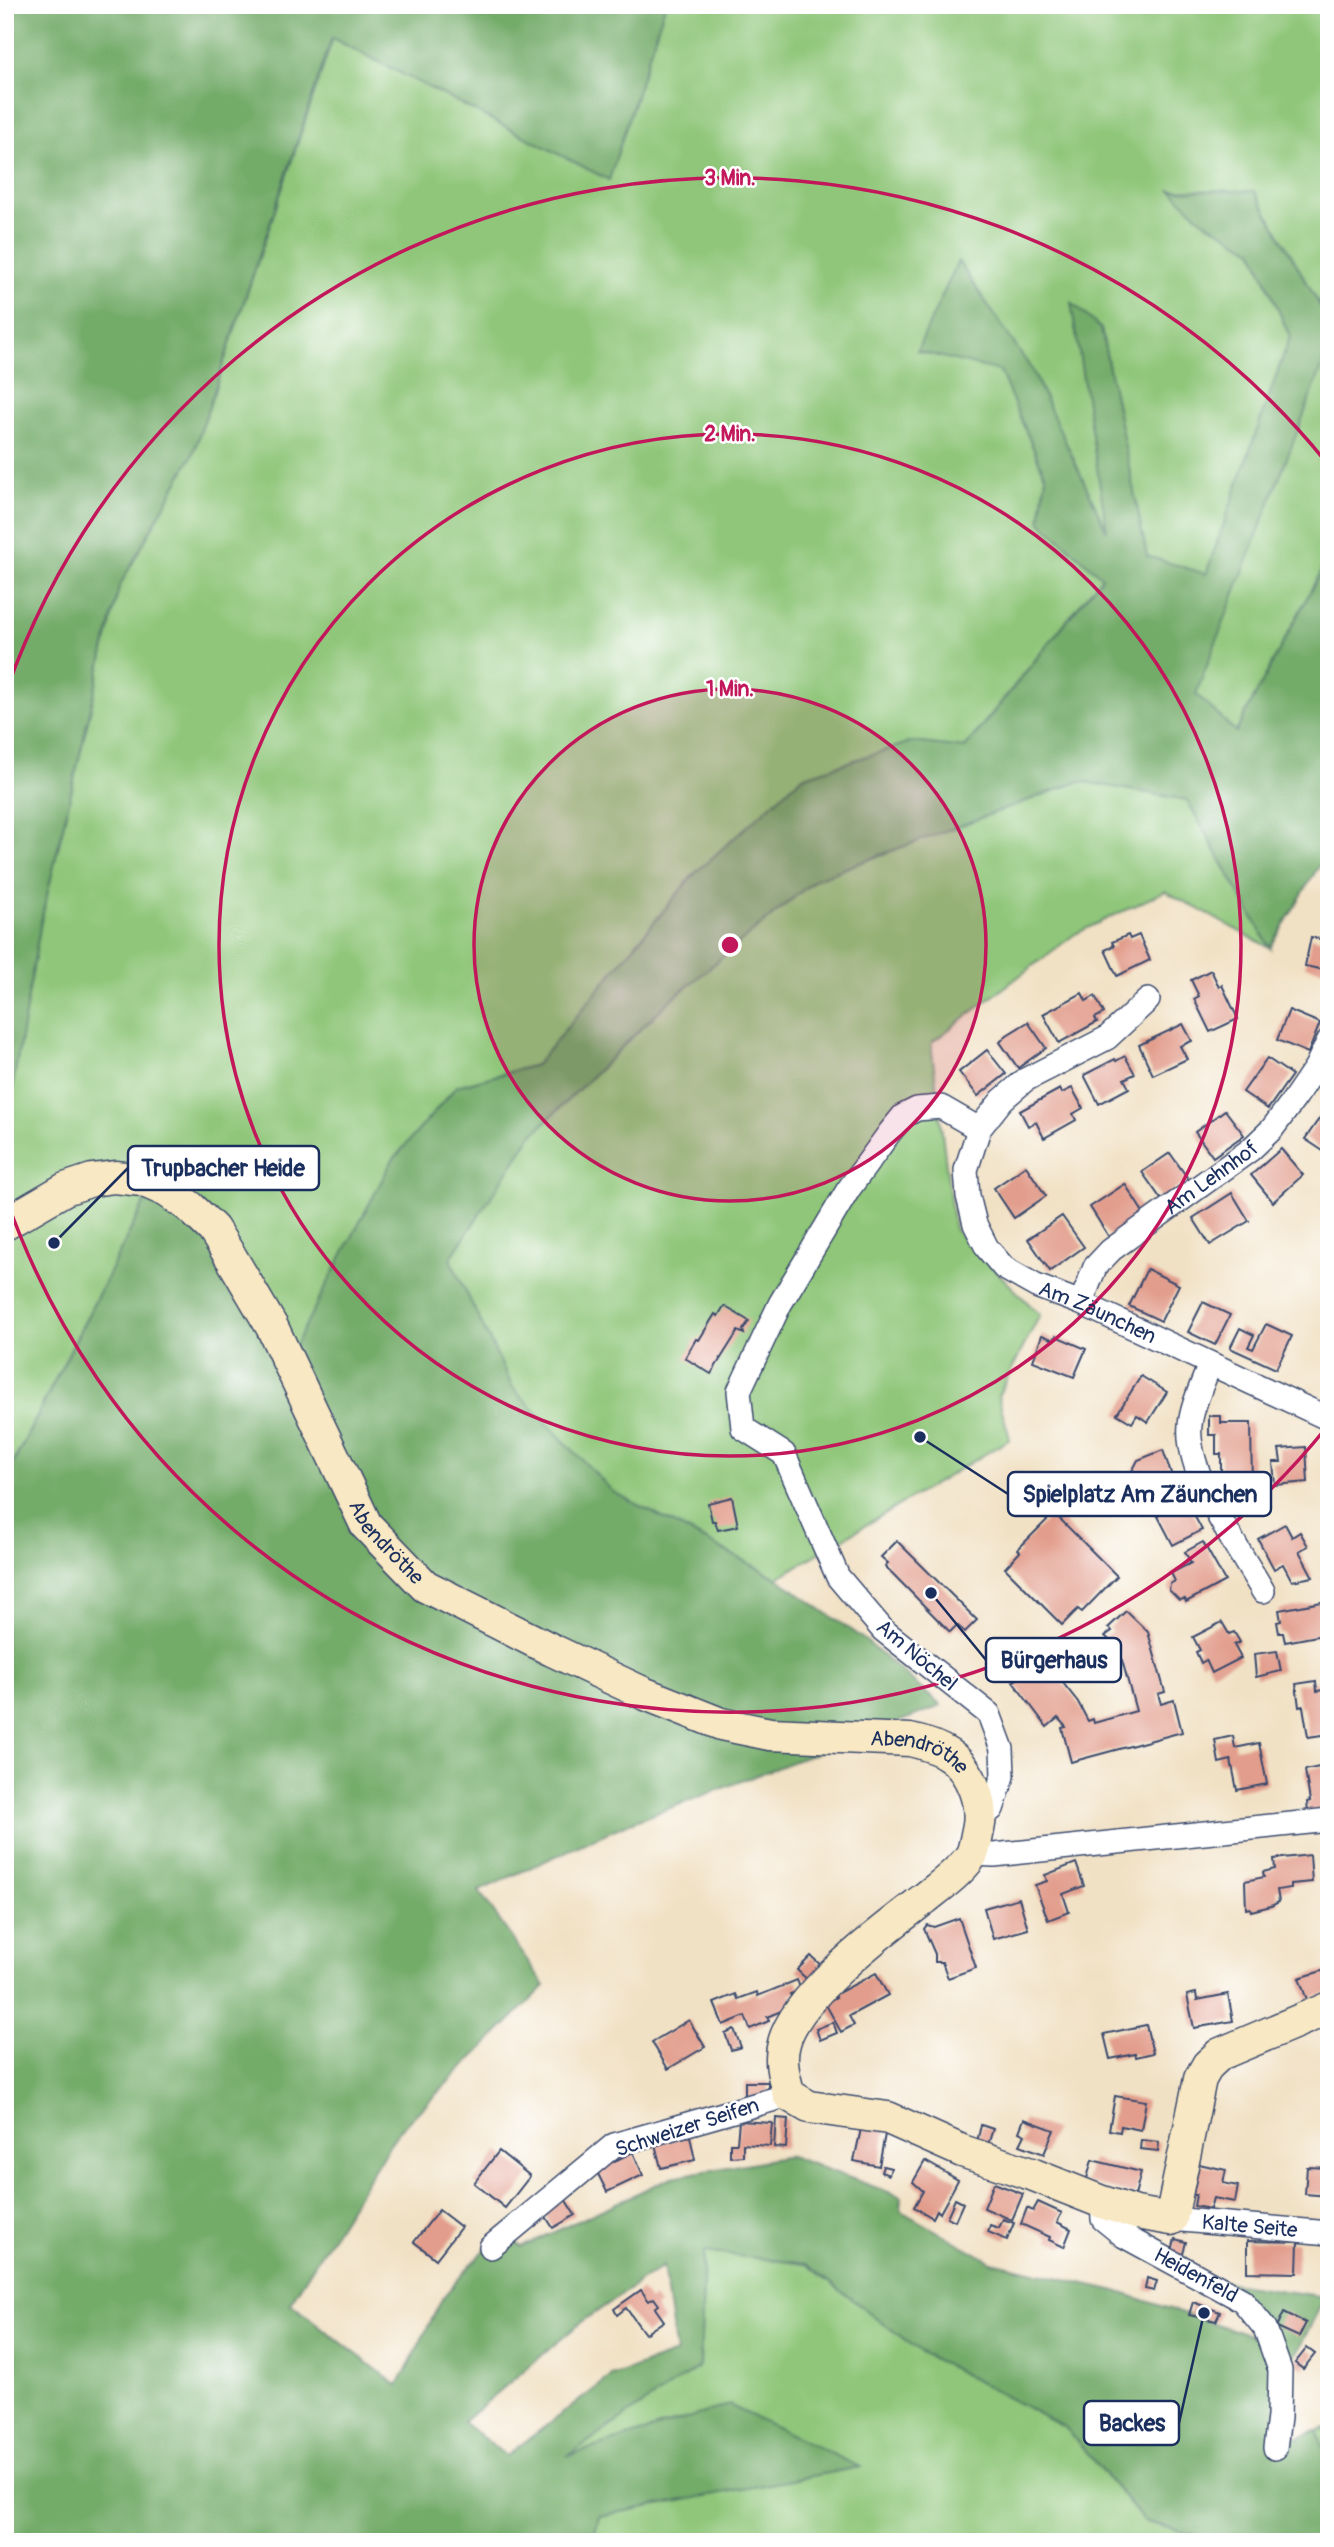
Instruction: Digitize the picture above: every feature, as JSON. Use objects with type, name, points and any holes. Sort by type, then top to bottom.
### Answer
[{"type":"street","name":"Am Zäunchen","points":[[1148,1000],[1107,1038],[1026,1080],[1002,1100],[979,1129],[966,1170],[968,1196],[975,1224],[986,1248],[1004,1268],[1037,1286],[1081,1303],[1329,1419]]},
{"type":"street","name":"Am Lehnhof","points":[[1081,1303],[1095,1267],[1111,1250],[1242,1156],[1272,1129],[1316,1068],[1329,1041]]},
{"type":"street","name":"Am Nöchel","points":[[979,1129],[941,1107],[917,1109],[903,1116],[848,1190],[798,1271],[739,1391],[743,1428],[783,1454],[838,1577],[883,1630],[989,1714],[1002,1749],[1003,1776],[992,1809],[981,1817]]},
{"type":"street","name":"Abendröthe","points":[[5,1224],[65,1189],[92,1180],[115,1177],[142,1180],[179,1199],[213,1229],[272,1327],[366,1525],[425,1586],[643,1693],[721,1724],[770,1734],[910,1740],[931,1745],[950,1755],[964,1770],[974,1789],[981,1817]]},
{"type":"street","points":[[1210,1364],[1190,1424],[1191,1457],[1203,1486],[1264,1591]]},
{"type":"street","points":[[981,1817],[972,1854],[952,1876],[856,1954],[825,1984],[797,2017],[784,2042],[782,2070],[789,2095],[808,2107],[888,2118],[962,2151],[1102,2202],[1136,2213],[1171,2219],[1200,2079],[1208,2065],[1220,2054],[1329,2008]]},
{"type":"street","points":[[972,1854],[994,1855],[1329,1820]]},
{"type":"street","name":"Schweizer Seifen","points":[[491,2247],[614,2145],[789,2095]]},
{"type":"street","name":"Heidenfeld","points":[[1102,2202],[1103,2219],[1124,2236],[1242,2300],[1265,2328],[1280,2370],[1275,2448]]},
{"type":"street","name":"Kalte Seite","points":[[1171,2219],[1329,2233]]},
{"type":"green space","points":[[5,5],[665,5],[609,180],[332,38],[193,454],[119,587],[41,921],[8,1113],[5,1111]]},
{"type":"green space","points":[[665,5],[1329,5],[1329,322],[1255,191],[1202,220],[1253,250],[1290,337],[1206,575],[1147,557],[1101,329],[1072,303],[1108,534],[1032,370],[1000,371],[1046,478],[1040,521],[1102,577],[964,748],[911,742],[694,874],[536,1065],[457,1086],[392,1161],[294,1348],[160,1172],[5,1479],[5,1111],[8,1112],[41,921],[119,587],[193,454],[333,38],[609,179]]},
{"type":"green space","points":[[1171,190],[1255,191],[1329,322],[1329,349],[1196,694],[1236,732],[1329,556],[1329,744],[1321,761],[1329,769],[1329,849],[1270,948],[1187,800],[1080,781],[816,879],[665,1005],[531,1136],[450,1259],[513,1388],[613,1492],[777,1578],[866,1641],[941,1706],[622,1826],[479,1891],[545,1986],[397,2133],[290,2303],[398,2386],[443,2297],[501,2230],[522,2247],[672,2177],[790,2156],[902,2197],[901,2211],[992,2262],[1116,2291],[1252,2336],[1225,2282],[1325,2297],[1289,2368],[1283,2442],[1317,2431],[1329,2461],[1329,2542],[1221,2542],[1144,2521],[1066,2428],[921,2352],[806,2264],[704,2252],[700,2366],[567,2456],[729,2405],[860,2467],[599,2516],[592,2542],[5,2542],[5,1480],[160,1172],[294,1347],[392,1161],[457,1086],[536,1065],[694,874],[802,777],[911,742],[965,748],[1102,577],[1040,521],[1046,477],[1000,371],[917,351],[958,261],[1032,370],[1107,531],[1071,302],[1101,329],[1147,556],[1206,574],[1290,337],[1253,250],[1202,220]],"holes":[[[663,2266],[676,2353],[612,2376],[506,2456],[463,2422],[579,2324]]]},
{"type":"green space","points":[[1329,349],[1329,556],[1236,732],[1195,695]]},
{"type":"green space","points":[[1080,781],[1187,800],[1270,948],[1165,891],[1075,934],[931,1043],[954,1229],[1040,1315],[998,1396],[1010,1439],[777,1578],[613,1492],[513,1389],[450,1259],[531,1136],[665,1005],[816,879]]},
{"type":"green space","points":[[704,2252],[806,2264],[921,2352],[1066,2428],[1144,2521],[1221,2542],[592,2542],[599,2516],[859,2467],[564,2457],[700,2366]]},
{"type":"green space","points":[[1329,2427],[1329,2461],[1317,2431]]},
{"type":"building","points":[[1128,935],[1130,939],[1139,935],[1150,960],[1117,976],[1105,950],[1114,946],[1112,942]]},
{"type":"building","points":[[1311,937],[1329,941],[1329,971],[1305,966]]},
{"type":"building","points":[[1211,970],[1219,987],[1222,985],[1238,1019],[1210,1032],[1194,999],[1199,996],[1191,980]]},
{"type":"building","points":[[1082,993],[1086,1001],[1095,996],[1104,1013],[1095,1018],[1097,1022],[1059,1043],[1043,1014]]},
{"type":"building","points":[[1289,1010],[1320,1023],[1308,1053],[1277,1040]]},
{"type":"building","points":[[1028,1022],[1046,1048],[1018,1068],[1000,1042]]},
{"type":"building","points":[[1183,1024],[1192,1041],[1180,1046],[1187,1059],[1153,1075],[1139,1045]]},
{"type":"building","points":[[987,1050],[1006,1074],[978,1096],[959,1072]]},
{"type":"building","points":[[1125,1056],[1135,1074],[1124,1079],[1129,1088],[1099,1104],[1084,1075]]},
{"type":"building","points":[[1267,1058],[1292,1075],[1268,1109],[1243,1092]]},
{"type":"building","points":[[1072,1088],[1083,1108],[1073,1114],[1076,1120],[1044,1138],[1036,1122],[1028,1126],[1020,1111],[1060,1089],[1062,1093]]},
{"type":"building","points":[[1326,1109],[1329,1110],[1329,1155],[1305,1139]]},
{"type":"building","points":[[1225,1110],[1244,1135],[1213,1157],[1195,1132]]},
{"type":"building","points":[[1281,1149],[1303,1175],[1273,1202],[1251,1175]]},
{"type":"building","points":[[1170,1153],[1189,1180],[1161,1199],[1142,1172]]},
{"type":"building","points":[[1026,1166],[1046,1196],[1014,1218],[994,1188]]},
{"type":"building","points":[[1125,1184],[1144,1214],[1109,1237],[1090,1207]]},
{"type":"building","points":[[1232,1193],[1249,1221],[1210,1245],[1193,1218]]},
{"type":"building","points":[[1062,1216],[1084,1247],[1050,1271],[1028,1239]]},
{"type":"building","points":[[1147,1269],[1179,1285],[1161,1321],[1129,1306]]},
{"type":"building","points":[[1203,1302],[1230,1315],[1215,1345],[1188,1332]]},
{"type":"building","points":[[724,1306],[749,1321],[743,1330],[744,1334],[738,1331],[711,1374],[685,1358],[696,1339],[699,1340],[715,1314],[718,1316]]},
{"type":"building","points":[[1266,1324],[1292,1336],[1276,1369],[1230,1348],[1240,1328],[1254,1335],[1248,1347],[1253,1349]]},
{"type":"building","points":[[1042,1335],[1054,1340],[1056,1336],[1086,1349],[1074,1377],[1033,1361]]},
{"type":"building","points":[[1141,1376],[1167,1392],[1148,1422],[1137,1415],[1132,1423],[1117,1414]]},
{"type":"building","points":[[1209,1416],[1221,1416],[1221,1423],[1251,1423],[1252,1485],[1229,1485],[1229,1473],[1221,1473],[1221,1454],[1216,1454],[1216,1435],[1209,1435]]},
{"type":"building","points":[[1306,1447],[1308,1482],[1275,1485],[1273,1462],[1281,1462],[1279,1449]]},
{"type":"building","points":[[1163,1450],[1173,1479],[1140,1492],[1136,1482],[1128,1479],[1138,1460]]},
{"type":"building","points":[[1176,1489],[1183,1504],[1187,1502],[1202,1530],[1173,1545],[1149,1499]]},
{"type":"building","points":[[732,1497],[738,1526],[718,1530],[715,1521],[712,1521],[708,1503]]},
{"type":"building","points":[[1054,1513],[1117,1576],[1082,1612],[1078,1609],[1062,1625],[1005,1568],[1020,1552],[1018,1549]]},
{"type":"building","points":[[1285,1524],[1292,1537],[1300,1532],[1308,1546],[1299,1551],[1313,1577],[1292,1581],[1283,1564],[1274,1569],[1258,1539]]},
{"type":"building","points":[[897,1541],[977,1620],[965,1632],[957,1625],[950,1632],[885,1566],[888,1563],[881,1557]]},
{"type":"building","points":[[1203,1542],[1225,1581],[1186,1602],[1185,1599],[1179,1600],[1169,1590],[1170,1584],[1175,1581],[1171,1573],[1191,1563],[1185,1552]]},
{"type":"building","points":[[1322,1602],[1329,1621],[1329,1624],[1326,1624],[1328,1634],[1285,1642],[1283,1633],[1279,1633],[1279,1610]]},
{"type":"building","points":[[1126,1611],[1148,1632],[1165,1692],[1158,1694],[1161,1704],[1174,1700],[1182,1732],[1071,1762],[1062,1728],[1066,1727],[1058,1718],[1047,1727],[1013,1682],[1044,1659],[1078,1702],[1088,1721],[1093,1719],[1094,1723],[1136,1711],[1119,1649],[1105,1636],[1112,1631],[1108,1628]]},
{"type":"building","points":[[1222,1622],[1229,1634],[1234,1632],[1240,1642],[1234,1645],[1241,1658],[1212,1673],[1206,1660],[1201,1663],[1196,1652],[1200,1650],[1193,1637]]},
{"type":"building","points":[[1277,1651],[1281,1671],[1256,1677],[1254,1654]]},
{"type":"building","points":[[1316,1681],[1317,1691],[1329,1689],[1329,1734],[1308,1737],[1303,1706],[1299,1707],[1296,1684]]},
{"type":"building","points":[[1233,1736],[1235,1748],[1259,1743],[1267,1784],[1237,1790],[1231,1760],[1219,1763],[1215,1740]]},
{"type":"building","points":[[1329,1765],[1329,1799],[1325,1799],[1327,1810],[1308,1813],[1307,1802],[1310,1801],[1305,1770]]},
{"type":"building","points":[[1310,1855],[1312,1882],[1291,1884],[1291,1888],[1277,1890],[1279,1902],[1271,1906],[1251,1911],[1250,1908],[1246,1909],[1245,1881],[1264,1877],[1263,1872],[1275,1869],[1274,1859]]},
{"type":"building","points":[[1076,1863],[1084,1886],[1063,1894],[1069,1912],[1048,1920],[1035,1885],[1047,1881],[1045,1875]]},
{"type":"building","points":[[1019,1898],[1028,1929],[993,1939],[984,1908]]},
{"type":"building","points":[[959,1918],[976,1968],[948,1978],[942,1962],[935,1962],[935,1954],[924,1929],[927,1925],[934,1927]]},
{"type":"building","points":[[811,1956],[825,1969],[811,1983],[797,1970]]},
{"type":"building","points":[[1325,1970],[1329,1992],[1307,2000],[1299,1978]]},
{"type":"building","points":[[876,1973],[888,1995],[849,2016],[854,2025],[841,2032],[825,2003],[836,1997],[834,1995]]},
{"type":"building","points":[[797,1980],[801,1990],[790,1994],[795,2005],[767,2017],[769,2021],[750,2029],[745,2016],[723,2025],[714,2003],[736,1994],[738,1999],[757,1992],[758,1996]]},
{"type":"building","points":[[1196,1993],[1197,2000],[1228,1994],[1233,2021],[1194,2028],[1187,1995]]},
{"type":"building","points":[[689,2020],[705,2047],[668,2069],[652,2042]]},
{"type":"building","points":[[833,2022],[837,2033],[820,2040],[816,2029]]},
{"type":"building","points":[[1146,2025],[1153,2053],[1110,2059],[1104,2034]]},
{"type":"building","points":[[734,2029],[741,2047],[731,2050],[725,2033]]},
{"type":"building","points":[[745,2082],[768,2082],[768,2097],[745,2097]]},
{"type":"building","points":[[1115,2096],[1146,2101],[1141,2130],[1121,2126],[1120,2132],[1109,2130]]},
{"type":"building","points":[[776,2118],[788,2119],[786,2148],[774,2147]]},
{"type":"building","points":[[1024,2119],[1054,2130],[1044,2154],[1020,2145],[1025,2135],[1019,2132]]},
{"type":"building","points":[[739,2121],[772,2123],[770,2146],[743,2144],[743,2156],[730,2157],[730,2143],[737,2143]]},
{"type":"building","points":[[862,2124],[886,2129],[879,2166],[854,2161]]},
{"type":"building","points":[[981,2125],[993,2129],[988,2145],[977,2142]]},
{"type":"building","points":[[690,2136],[695,2160],[661,2168],[655,2144]]},
{"type":"building","points":[[1141,2140],[1159,2142],[1158,2151],[1140,2149]]},
{"type":"building","points":[[499,2151],[530,2176],[505,2208],[474,2183]]},
{"type":"building","points":[[633,2152],[643,2175],[607,2192],[596,2170]]},
{"type":"building","points":[[1092,2160],[1141,2172],[1135,2195],[1086,2182]]},
{"type":"building","points":[[925,2161],[958,2180],[940,2213],[937,2210],[933,2218],[914,2207],[923,2191],[913,2182]]},
{"type":"building","points":[[1199,2164],[1226,2170],[1223,2183],[1238,2186],[1235,2202],[1213,2198],[1210,2209],[1194,2206],[1196,2195],[1193,2195]]},
{"type":"building","points":[[883,2166],[891,2168],[889,2175],[881,2172]]},
{"type":"building","points":[[1307,2167],[1329,2168],[1329,2196],[1305,2194]]},
{"type":"building","points":[[994,2183],[1023,2194],[1012,2220],[984,2208]]},
{"type":"building","points":[[565,2199],[575,2215],[553,2228],[543,2212]]},
{"type":"building","points":[[955,2199],[963,2203],[955,2221],[947,2217]]},
{"type":"building","points":[[1038,2202],[1062,2213],[1057,2222],[1071,2229],[1064,2247],[1049,2240],[1050,2237],[1021,2224],[1027,2208],[1033,2211]]},
{"type":"building","points":[[439,2210],[461,2227],[436,2259],[414,2242]]},
{"type":"building","points":[[1003,2219],[1014,2223],[1007,2240],[988,2232],[990,2225],[999,2228]]},
{"type":"building","points":[[1175,2239],[1186,2242],[1182,2258],[1171,2255]]},
{"type":"building","points":[[1247,2241],[1298,2242],[1297,2273],[1247,2272]]},
{"type":"building","points":[[1147,2278],[1157,2281],[1154,2291],[1145,2289]]},
{"type":"building","points":[[641,2290],[649,2301],[654,2298],[659,2305],[655,2308],[664,2321],[645,2334],[626,2308],[617,2315],[614,2309]]},
{"type":"building","points":[[1193,2302],[1220,2312],[1216,2321],[1189,2315]]},
{"type":"building","points":[[1284,2312],[1306,2323],[1299,2337],[1277,2327]]},
{"type":"building","points":[[1307,2348],[1315,2354],[1303,2369],[1295,2363]]},
{"type":"place","name":"Trupbacher Heide","points":[[54,1243]]},
{"type":"place","name":"Spielplatz Am Zäunchen","points":[[920,1437]]},
{"type":"place","name":"Bürgerhaus","points":[[931,1593]]},
{"type":"place","name":"Backes","points":[[1204,2313]]}]
